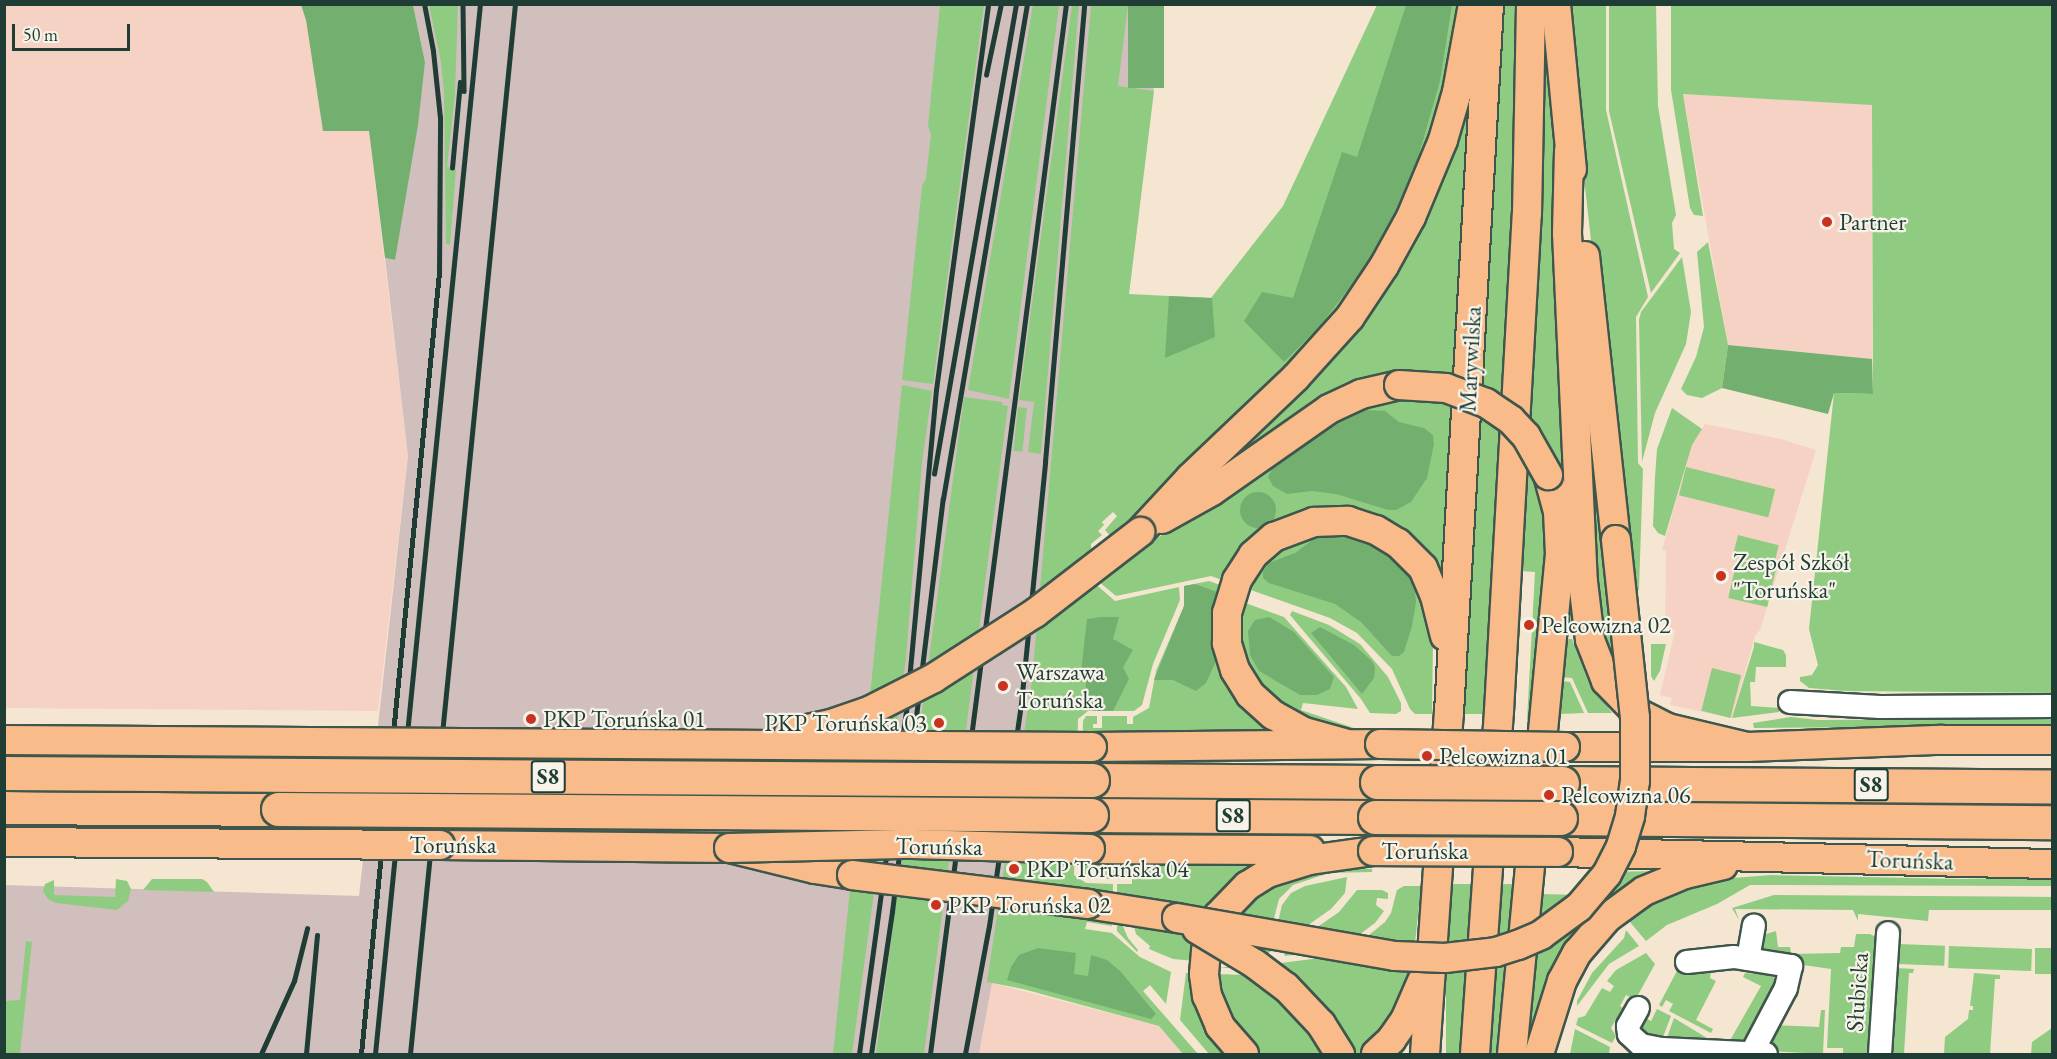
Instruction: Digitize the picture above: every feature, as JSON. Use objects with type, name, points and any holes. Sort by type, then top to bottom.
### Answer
[{"type":"highway","name":"S8","points":[[4,773],[2052,786]]},
{"type":"highway","name":"Toruńska","points":[[4,807],[2052,822]]},
{"type":"main road","points":[[1140,532],[1190,478],[1296,377],[1350,317],[1384,266],[1411,217],[1443,140],[1457,92],[1473,4]]},
{"type":"main road","name":"Marywilska","points":[[1449,713],[1489,4]]},
{"type":"main road","name":"Marywilska","points":[[1475,1054],[1527,214],[1531,4]]},
{"type":"main road","points":[[729,848],[824,870],[1065,901],[1395,956],[1445,958],[1487,954],[1541,935],[1579,907],[1603,879],[1621,846],[1630,816],[1635,781],[1635,718],[1582,231],[1569,151],[1556,4]]},
{"type":"main road","points":[[1569,151],[1567,245],[1583,582],[1590,640],[1606,681],[1636,712],[1676,731],[1747,747]]},
{"type":"main road","points":[[682,744],[749,740],[792,733],[831,724],[884,705],[934,678],[1035,613],[1140,532],[1212,491],[1329,409],[1361,394],[1399,385],[1436,386],[1486,403],[1511,420],[1526,436],[1548,475],[1558,512],[1560,554],[1512,1054]]},
{"type":"main road","points":[[1344,743],[1316,737],[1282,721],[1250,694],[1239,678],[1229,653],[1226,624],[1232,591],[1246,564],[1259,549],[1274,537],[1302,525],[1339,520],[1357,523],[1386,534],[1411,554],[1431,584],[1445,638],[1449,713],[1425,1054]]},
{"type":"main road","points":[[4,740],[1092,747],[1344,743],[1565,747],[1747,747],[1942,740],[2052,740]]},
{"type":"main road","name":"Toruńska","points":[[4,842],[729,848],[912,844],[1090,849],[1558,852],[2052,864]]},
{"type":"main road","points":[[1244,1054],[1226,1036],[1214,1016],[1207,996],[1205,968],[1214,923],[1230,901],[1246,886],[1268,873],[1293,864],[1343,853],[1373,851]]},
{"type":"main road","points":[[1539,1054],[1553,1002],[1569,967],[1587,940],[1620,907],[1644,891],[1685,874],[1731,863],[1778,856]]},
{"type":"main road","points":[[1177,918],[1254,964],[1286,987],[1321,1024],[1340,1054]]},
{"type":"main road","points":[[1376,1054],[1391,1040],[1410,1011],[1424,977],[1433,941]]},
{"type":"street","points":[[1790,702],[1880,707],[2052,706]]},
{"type":"street","points":[[1748,959],[1754,926]]},
{"type":"street","name":"Słubicka","points":[[1880,1054],[1888,933]]},
{"type":"street","points":[[1687,962],[1729,957],[1800,968],[1785,990],[1751,1054]]},
{"type":"street","points":[[1638,1008],[1628,1026],[1629,1034],[1641,1044],[1661,1052],[1767,1054]]},
{"type":"shaded area","points":[[4,5],[301,5],[306,20],[323,130],[369,131],[408,456],[378,711],[5,708]]},
{"type":"shaded area","points":[[413,5],[1164,5],[1130,285],[1089,545],[1000,983],[992,983],[979,1054],[5,1054],[5,885],[359,896],[408,456],[385,258],[394,260],[425,62]]},
{"type":"shaded area","points":[[1683,94],[1872,104],[1872,359],[1728,345]]},
{"type":"shaded area","name":"Zespół Szkół \"Toruńska\"","points":[[1705,424],[1781,439],[1816,450],[1760,630],[1755,636],[1732,718],[1670,705],[1672,698],[1660,695],[1675,631],[1665,629],[1666,551],[1662,550],[1692,445]]},
{"type":"shaded area","points":[[992,983],[1159,1026],[1183,1054],[979,1054]]},
{"type":"green space","points":[[301,5],[413,5],[425,62],[418,125],[395,260],[385,258],[369,131],[323,131],[306,20]]},
{"type":"green space","points":[[429,5],[458,5],[455,94],[447,167],[456,169],[450,245],[446,244],[444,92],[441,62]]},
{"type":"green space","points":[[940,5],[984,5],[933,384],[902,380],[922,186],[926,178],[931,134],[928,126]]},
{"type":"green space","points":[[1033,5],[1059,5],[1009,399],[968,390]]},
{"type":"green space","points":[[1072,5],[1079,5],[1041,454],[1028,452],[1034,402],[1019,400]]},
{"type":"green space","points":[[1091,5],[1128,5],[1118,86],[1154,91],[1129,294],[1211,298],[1283,206],[1377,5],[1459,5],[1447,88],[1398,224],[1331,324],[1131,521],[1112,538],[1105,530],[1117,516],[1113,512],[1102,522],[1104,525],[1098,531],[1102,535],[1091,544],[1093,582],[1115,601],[1179,587],[1180,600],[1153,664],[1142,705],[1134,711],[1088,711],[1078,719],[1074,875],[1086,883],[1113,884],[1112,926],[1087,922],[1085,929],[1112,933],[1140,957],[1171,972],[1166,1004],[1150,985],[1143,991],[1198,1054],[1183,1054],[1159,1026],[1023,989],[987,982],[1032,680]]},
{"type":"green space","points":[[1128,5],[1164,5],[1164,88],[1128,88]]},
{"type":"green space","points":[[1406,5],[1452,5],[1440,81],[1418,158],[1393,218],[1360,274],[1319,327],[1284,362],[1244,321],[1262,292],[1293,298],[1342,152],[1357,157]]},
{"type":"green space","points":[[1498,5],[1523,5],[1490,714],[1457,714]]},
{"type":"green space","points":[[1549,5],[1588,673],[1575,633],[1568,633],[1567,639],[1572,639],[1588,681],[1612,713],[1588,713],[1572,678],[1560,677],[1550,510],[1537,720],[1527,720],[1535,572],[1521,571],[1538,24]]},
{"type":"green space","points":[[1573,5],[1606,5],[1606,110],[1648,297],[1636,317],[1638,463],[1643,469],[1639,590],[1633,591],[1623,527],[1575,97],[1568,6],[1571,8]]},
{"type":"green space","points":[[1609,5],[1656,5],[1658,106],[1676,215],[1672,223],[1674,249],[1680,253],[1651,293],[1609,111]]},
{"type":"green space","points":[[1671,5],[2052,5],[2052,693],[1845,691],[1809,688],[1800,681],[1800,677],[1812,675],[1818,665],[1809,629],[1834,393],[1873,394],[1872,105],[1683,94],[1703,216],[1694,215],[1690,208],[1671,90]]},
{"type":"green space","points":[[1474,22],[1446,596],[1337,511],[1225,581],[1211,576],[1116,596],[1098,581],[1170,529],[1400,375],[1175,504],[1360,316]]},
{"type":"green space","points":[[1708,242],[1728,345],[1722,388],[1702,398],[1687,395],[1681,389],[1696,357],[1704,327],[1697,252]]},
{"type":"green space","points":[[1682,257],[1691,312],[1686,344],[1655,413],[1642,462],[1639,320],[1641,312]]},
{"type":"green space","points":[[1169,296],[1212,298],[1215,337],[1165,358]]},
{"type":"green space","points":[[1581,306],[1620,683],[1597,635]]},
{"type":"green space","points":[[1728,345],[1872,359],[1873,394],[1834,393],[1828,414],[1722,388]]},
{"type":"green space","points":[[902,385],[932,391],[922,463],[906,658],[852,1054],[833,1054]]},
{"type":"green space","points":[[964,397],[1002,402],[1002,405],[1008,406],[924,1054],[876,1054]]},
{"type":"green space","points":[[1018,407],[1027,408],[1022,452],[1013,451]]},
{"type":"green space","points":[[1672,408],[1702,429],[1692,445],[1665,536],[1658,533],[1653,526],[1655,477],[1657,449]]},
{"type":"green space","points":[[1366,410],[1385,411],[1399,422],[1424,428],[1433,435],[1434,444],[1427,478],[1411,502],[1396,510],[1388,510],[1336,494],[1312,491],[1287,494],[1273,486],[1268,477],[1275,463],[1338,420]]},
{"type":"green space","points":[[1686,467],[1775,489],[1768,517],[1679,495]]},
{"type":"green space","points":[[1258,492],[1271,497],[1276,510],[1271,523],[1258,528],[1245,523],[1240,510],[1245,497]]},
{"type":"green space","points":[[1329,533],[1345,533],[1380,545],[1407,569],[1415,591],[1416,602],[1404,652],[1399,656],[1392,656],[1361,622],[1335,604],[1269,583],[1263,578],[1263,572],[1269,563],[1295,553],[1314,539]]},
{"type":"green space","points":[[1298,535],[1371,537],[1421,585],[1433,640],[1432,714],[1415,714],[1410,709],[1392,669],[1357,633],[1330,618],[1245,588],[1254,570]]},
{"type":"green space","points":[[1738,535],[1779,545],[1773,567],[1733,556]]},
{"type":"green space","points":[[1737,560],[1776,569],[1767,607],[1728,598]]},
{"type":"green space","points":[[1209,581],[1223,586],[1215,624],[1292,735],[1093,736],[1090,862],[1272,861],[1195,961],[1173,959],[1149,949],[1150,946],[1136,934],[1133,923],[1122,924],[1128,938],[1138,950],[1137,952],[1117,931],[1117,884],[1132,884],[1132,873],[1127,873],[1126,879],[1101,879],[1101,870],[1090,870],[1090,874],[1096,874],[1096,879],[1080,877],[1083,721],[1086,716],[1097,716],[1097,724],[1093,724],[1093,728],[1102,728],[1102,716],[1127,716],[1127,724],[1133,724],[1133,717],[1149,708],[1156,671],[1184,606],[1184,586]]},
{"type":"green space","points":[[1195,584],[1220,593],[1216,661],[1206,683],[1196,691],[1173,680],[1154,680],[1184,606],[1184,586]]},
{"type":"green space","points":[[1240,601],[1284,617],[1346,687],[1358,709],[1303,703],[1301,710],[1357,729],[1337,727],[1295,717],[1248,675],[1236,625]]},
{"type":"green space","points":[[1292,611],[1329,625],[1360,644],[1388,677],[1401,703],[1401,711],[1396,714],[1370,713],[1361,699],[1290,615]]},
{"type":"green space","points":[[1119,617],[1113,639],[1133,650],[1123,667],[1129,679],[1113,711],[1092,711],[1085,699],[1086,681],[1080,681],[1087,619]]},
{"type":"green space","points":[[1269,617],[1294,632],[1334,677],[1330,689],[1317,695],[1300,695],[1259,671],[1250,655],[1248,631],[1255,620]]},
{"type":"green space","points":[[1320,627],[1354,645],[1372,661],[1375,667],[1374,678],[1362,694],[1311,633]]},
{"type":"green space","points":[[1754,642],[1783,650],[1786,655],[1786,667],[1756,667],[1755,682],[1750,682],[1751,706],[1779,708],[1779,712],[1732,718],[1754,647]]},
{"type":"green space","points":[[1651,644],[1666,644],[1660,671],[1654,681],[1651,676]]},
{"type":"green space","points":[[1712,668],[1741,675],[1730,718],[1701,711]]},
{"type":"green space","points":[[1563,681],[1570,682],[1584,713],[1560,714]]},
{"type":"green space","points":[[1791,717],[1818,720],[2052,719],[2052,726],[1754,728],[1753,723]]},
{"type":"green space","points":[[1329,869],[1372,869],[1372,872],[1329,873],[1293,885],[1279,899],[1271,930],[1254,953],[1224,962],[1213,962],[1213,955],[1253,891]]},
{"type":"green space","points":[[1668,871],[1613,901],[1586,872]]},
{"type":"green space","points":[[1772,875],[1961,879],[2052,877],[2052,886],[1750,885],[1717,904],[1667,925],[1646,941],[1624,915],[1706,880]]},
{"type":"green space","points":[[1347,877],[1345,893],[1331,909],[1247,968],[1220,968],[1238,965],[1265,950],[1277,926],[1282,905],[1291,893],[1305,886]]},
{"type":"green space","points":[[116,879],[127,881],[131,889],[128,901],[117,910],[56,903],[48,899],[43,891],[45,884],[54,880],[54,895],[115,897]]},
{"type":"green space","points":[[152,879],[202,879],[214,892],[143,890]]},
{"type":"green space","points":[[1446,884],[1479,884],[1479,1054],[1446,1054]]},
{"type":"green space","points":[[1496,884],[1520,884],[1504,1054],[1483,1054]]},
{"type":"green space","points":[[1404,886],[1421,886],[1411,981],[1407,998],[1364,1054],[1258,1054],[1246,1045],[1218,993],[1216,974],[1246,975],[1273,964],[1328,957],[1358,944],[1385,922],[1391,913],[1397,890]]},
{"type":"green space","points":[[1357,890],[1382,890],[1388,893],[1388,899],[1377,898],[1376,905],[1384,911],[1375,923],[1352,940],[1326,951],[1285,956],[1283,951],[1339,912]]},
{"type":"green space","points":[[1540,894],[1582,895],[1601,909],[1537,1033],[1518,1054]]},
{"type":"green space","points":[[1774,895],[2052,897],[2052,910],[1929,910],[1928,921],[1858,914],[1858,921],[1853,910],[1735,909],[1739,920],[1732,908]]},
{"type":"green space","points":[[1626,930],[1639,946],[1609,964],[1577,1006],[1577,1001],[1592,973],[1624,938]]},
{"type":"green space","points":[[1776,931],[1778,947],[1790,947],[1791,954],[1840,953],[1841,947],[1854,947],[1856,934],[1870,934],[1878,938],[1872,1054],[1843,1054],[1843,1048],[1827,1048],[1831,969],[1796,964],[1762,953],[1763,935]]},
{"type":"green space","points":[[26,941],[32,942],[20,1054],[5,1054],[5,1001],[20,1000]]},
{"type":"green space","points":[[1898,944],[1945,946],[1944,966],[1897,964]]},
{"type":"green space","points":[[1949,946],[2032,949],[2031,971],[1948,968]]},
{"type":"green space","points":[[1038,948],[1076,953],[1074,974],[1088,976],[1091,955],[1107,960],[1121,972],[1156,1014],[1151,1019],[1007,980],[1011,967],[1019,955]]},
{"type":"green space","points":[[2035,948],[2052,948],[2052,974],[2035,974]]},
{"type":"green space","points":[[1646,953],[1655,964],[1638,995],[1644,1000],[1640,1002],[1626,995],[1620,1006],[1624,1009],[1620,1017],[1625,1020],[1624,1022],[1616,1019],[1611,1028],[1616,1036],[1612,1043],[1576,1025],[1578,1018],[1585,1016],[1602,988],[1610,992],[1614,986],[1607,981],[1616,970]]},
{"type":"green space","points":[[1729,965],[1711,971],[1710,978],[1716,981],[1696,1020],[1713,1029],[1711,1033],[1669,1011],[1673,1004],[1666,1000],[1662,1007],[1659,1005],[1679,967]]},
{"type":"green space","points":[[1896,968],[1914,969],[1913,973],[1909,973],[1904,1054],[1891,1054]]},
{"type":"green space","points":[[1186,973],[1194,973],[1234,1054],[1209,1054],[1180,1020]]},
{"type":"green space","points":[[1745,973],[1770,975],[1783,985],[1751,1041],[1711,1048],[1717,1038],[1728,1044],[1761,986],[1743,977]]},
{"type":"green space","points":[[1974,973],[2000,975],[2000,979],[1995,979],[1990,1054],[1944,1054],[1945,1037],[1968,1019],[1969,1010],[1973,1010],[1973,1006],[1970,1006]]},
{"type":"green space","points":[[1657,1009],[1671,1016],[1660,1045],[1636,1028],[1640,1015],[1651,1021]]},
{"type":"green space","points":[[1821,1010],[1825,1010],[1823,1054],[1768,1051],[1771,1025],[1819,1027]]},
{"type":"green space","points":[[1674,1018],[1707,1038],[1708,1041],[1664,1046]]},
{"type":"green space","points":[[2052,1028],[2052,1054],[2031,1054],[2032,1042]]},
{"type":"green space","points":[[1575,1029],[1610,1047],[1609,1054],[1570,1054]]},
{"type":"railway","points":[[361,1054],[439,273],[440,118],[433,51],[424,4]]},
{"type":"railway","points":[[463,4],[464,91]]},
{"type":"railway","points":[[375,1054],[480,4]]},
{"type":"railway","points":[[410,1054],[515,4]]},
{"type":"railway","points":[[859,1054],[906,713],[936,390],[988,4]]},
{"type":"railway","points":[[986,75],[1001,4]]},
{"type":"railway","points":[[934,474],[1016,4]]},
{"type":"railway","points":[[871,1054],[892,912],[943,499],[1027,4]]},
{"type":"railway","points":[[930,1054],[1066,4]]},
{"type":"railway","points":[[965,1054],[989,926],[1021,704],[1045,462],[1084,4]]},
{"type":"railway","points":[[452,168],[460,82]]},
{"type":"railway","points":[[261,1054],[294,981],[307,929]]},
{"type":"railway","points":[[306,1054],[317,936]]},
{"type":"place","name":"Partner","points":[[1827,222]]},
{"type":"place","name":"Zespół Szkół \"Toruńska\"","points":[[1721,576]]},
{"type":"place","name":"Pelcowizna 02","points":[[1529,625]]},
{"type":"place","name":"Warszawa Toruńska","points":[[1003,686]]},
{"type":"place","name":"PKP Toruńska 01","points":[[531,719]]},
{"type":"place","name":"PKP Toruńska 03","points":[[939,723]]},
{"type":"place","name":"Pelcowizna 01","points":[[1427,756]]},
{"type":"place","name":"Pelcowizna 06","points":[[1549,795]]},
{"type":"place","name":"PKP Toruńska 04","points":[[1014,869]]},
{"type":"place","name":"PKP Toruńska 02","points":[[936,905]]}]
